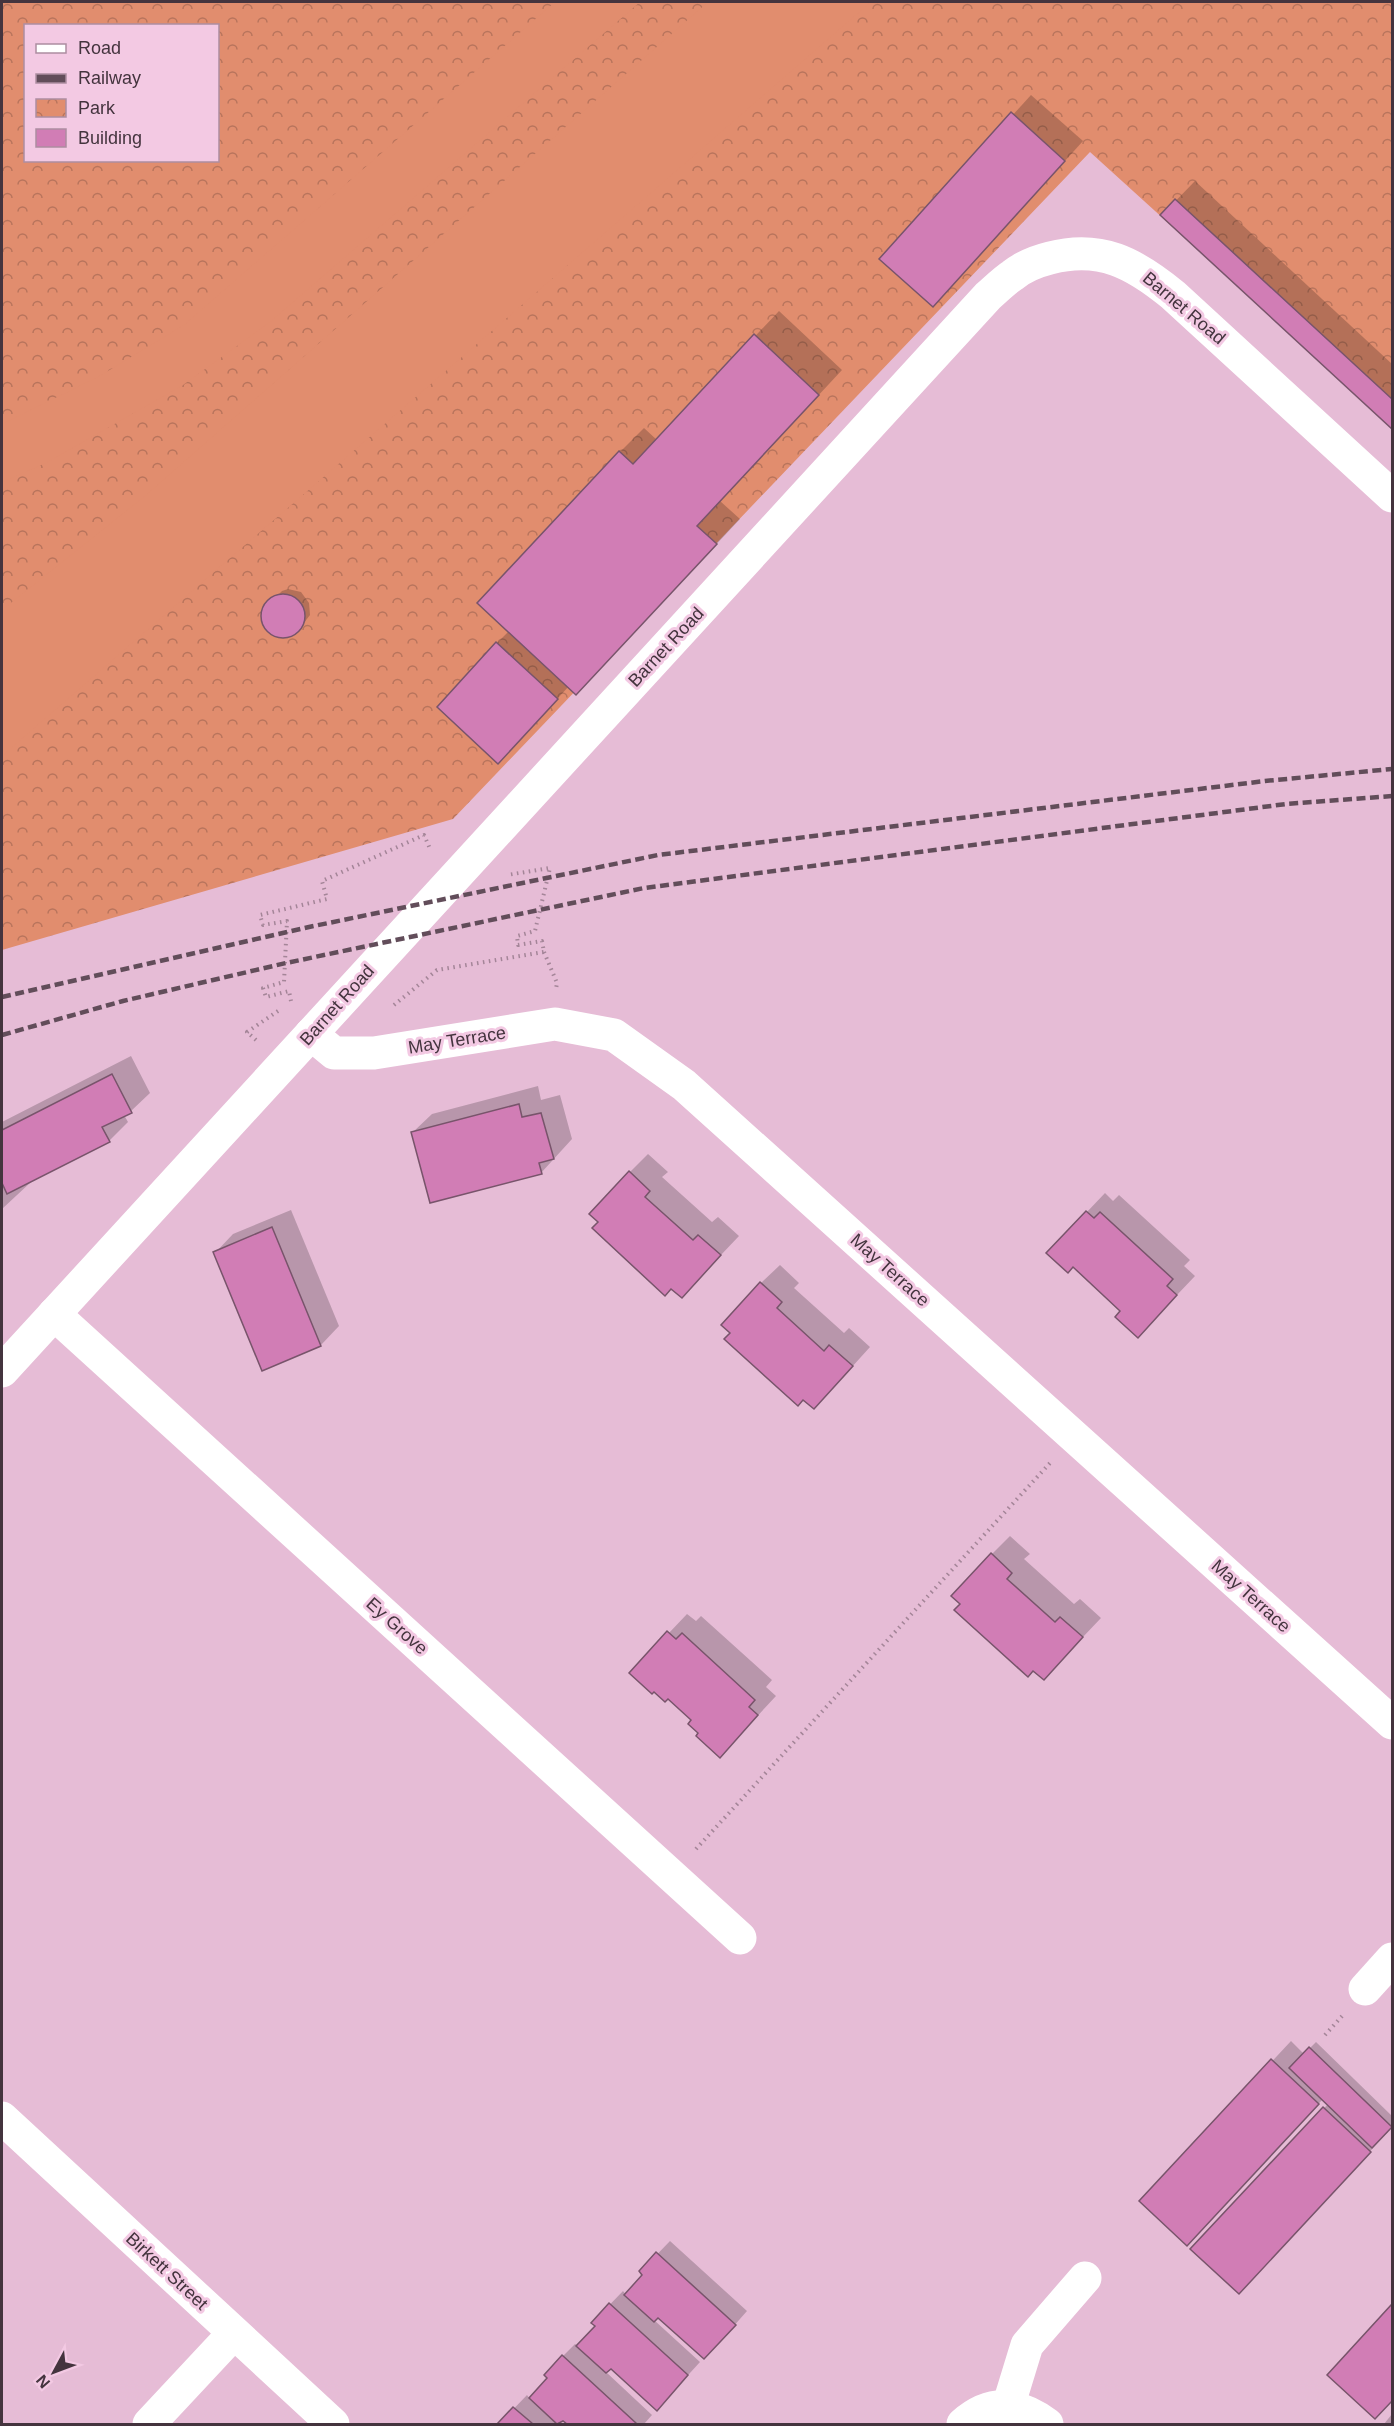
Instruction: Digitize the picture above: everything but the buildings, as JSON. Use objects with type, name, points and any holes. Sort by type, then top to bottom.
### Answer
[{"type":"street","name":"Barnet Road","points":[[2,1371],[988,296],[1014,274],[1028,266],[1063,255],[1101,254],[1132,266],[1153,279],[1392,496]]},
{"type":"street","name":"May Terrace","points":[[310,1034],[334,1053],[374,1053],[555,1024],[614,1035],[684,1085],[1392,1723]]},
{"type":"street","name":"Ey Grove","points":[[54,1314],[740,1938]]},
{"type":"street","points":[[1365,1989],[1392,1959]]},
{"type":"street","name":"Birkett Street","points":[[2,2118],[333,2424]]},
{"type":"street","points":[[1008,2407],[1027,2345],[1084,2278]]},
{"type":"street","points":[[148,2424],[234,2333]]},
{"type":"street","points":[[963,2424],[977,2413],[1013,2406],[1034,2415],[1047,2424]]},
{"type":"path","points":[[291,1003],[289,991],[266,997],[263,988],[284,982],[287,921],[263,925],[260,915],[327,899],[322,881],[424,835],[448,884]]},
{"type":"path","points":[[502,875],[550,868],[535,931],[518,936],[518,945],[542,941],[544,952],[557,983],[556,993]]},
{"type":"path","points":[[393,1005],[437,970],[544,952]]},
{"type":"path","points":[[282,1009],[247,1032],[283,1065]]},
{"type":"path","points":[[671,1876],[1075,1437]]},
{"type":"green space","points":[[2,2],[1392,2],[1392,426],[1090,152],[453,819],[2,950]]},
{"type":"green space","points":[[555,2],[640,2],[270,322],[183,385],[46,463],[2,482],[2,424],[98,377],[184,325]]},
{"type":"green space","points":[[708,2],[871,2],[2,756],[2,610],[145,496]]},
{"type":"railway","points":[[2,997],[309,927],[658,855],[1265,781],[1392,769]]},
{"type":"railway","points":[[2,1035],[123,1001],[286,963],[644,888],[1286,804],[1392,796]]}]
